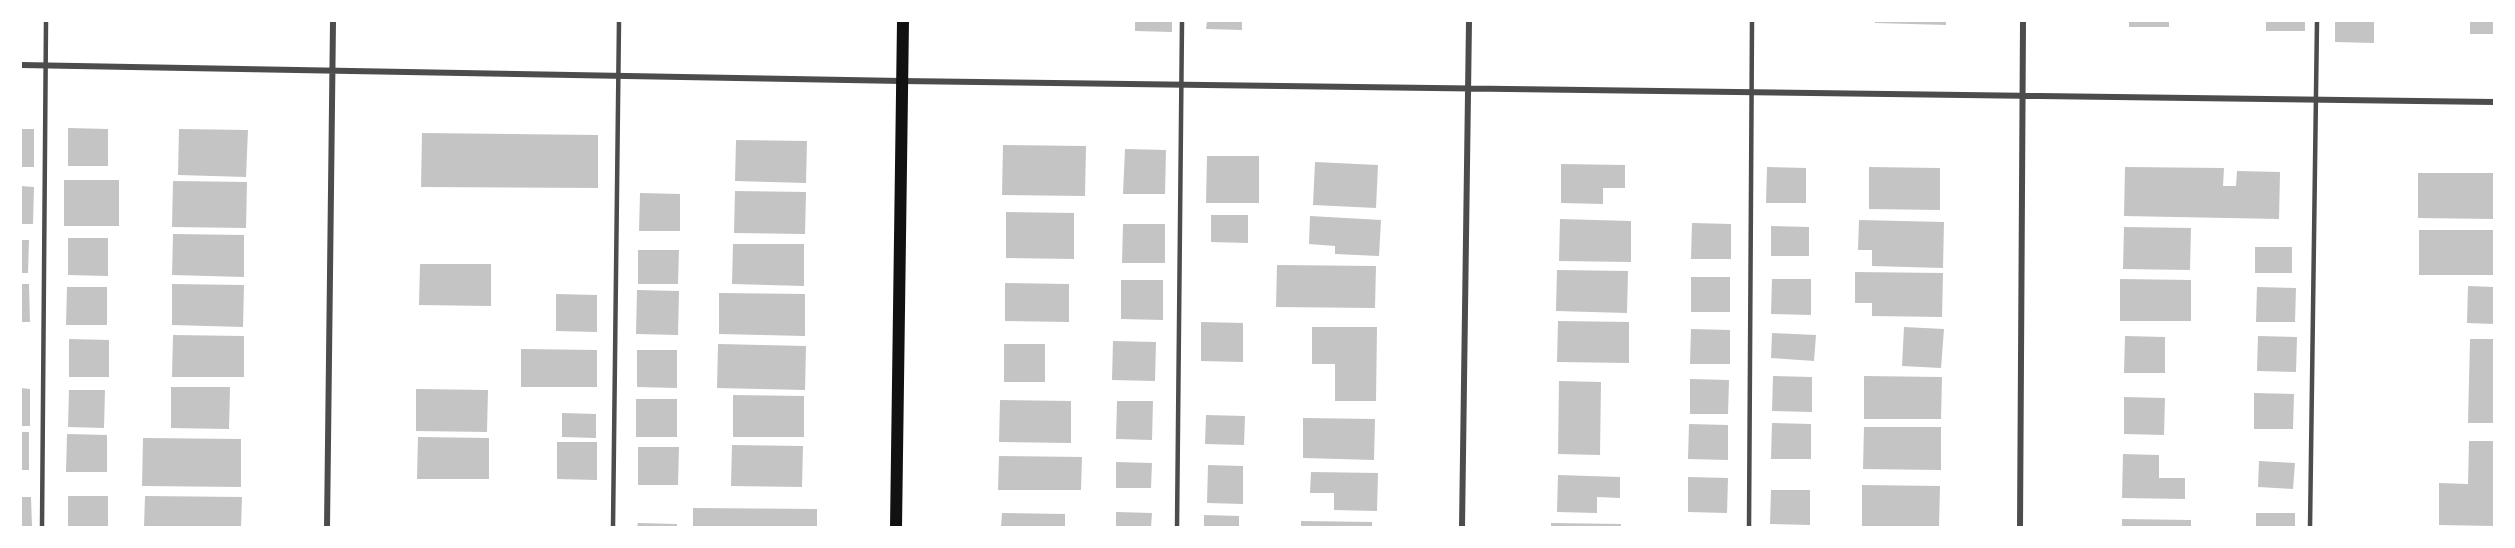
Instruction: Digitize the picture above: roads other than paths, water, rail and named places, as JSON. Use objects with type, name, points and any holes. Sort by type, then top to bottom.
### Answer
[{"type":"main road","points":[[896,527],[903,21]]},
{"type":"street","points":[[327,527],[333,21]]},
{"type":"street","points":[[1462,527],[1469,21]]},
{"type":"street","points":[[2020,527],[2023,21]]},
{"type":"street","points":[[21,65],[902,81],[2494,102]]},
{"type":"lane","points":[[42,527],[46,21]]},
{"type":"lane","points":[[613,527],[619,21]]},
{"type":"lane","points":[[1177,527],[1182,21]]},
{"type":"lane","points":[[1749,527],[1752,21]]},
{"type":"lane","points":[[2310,527],[2317,21]]}]
